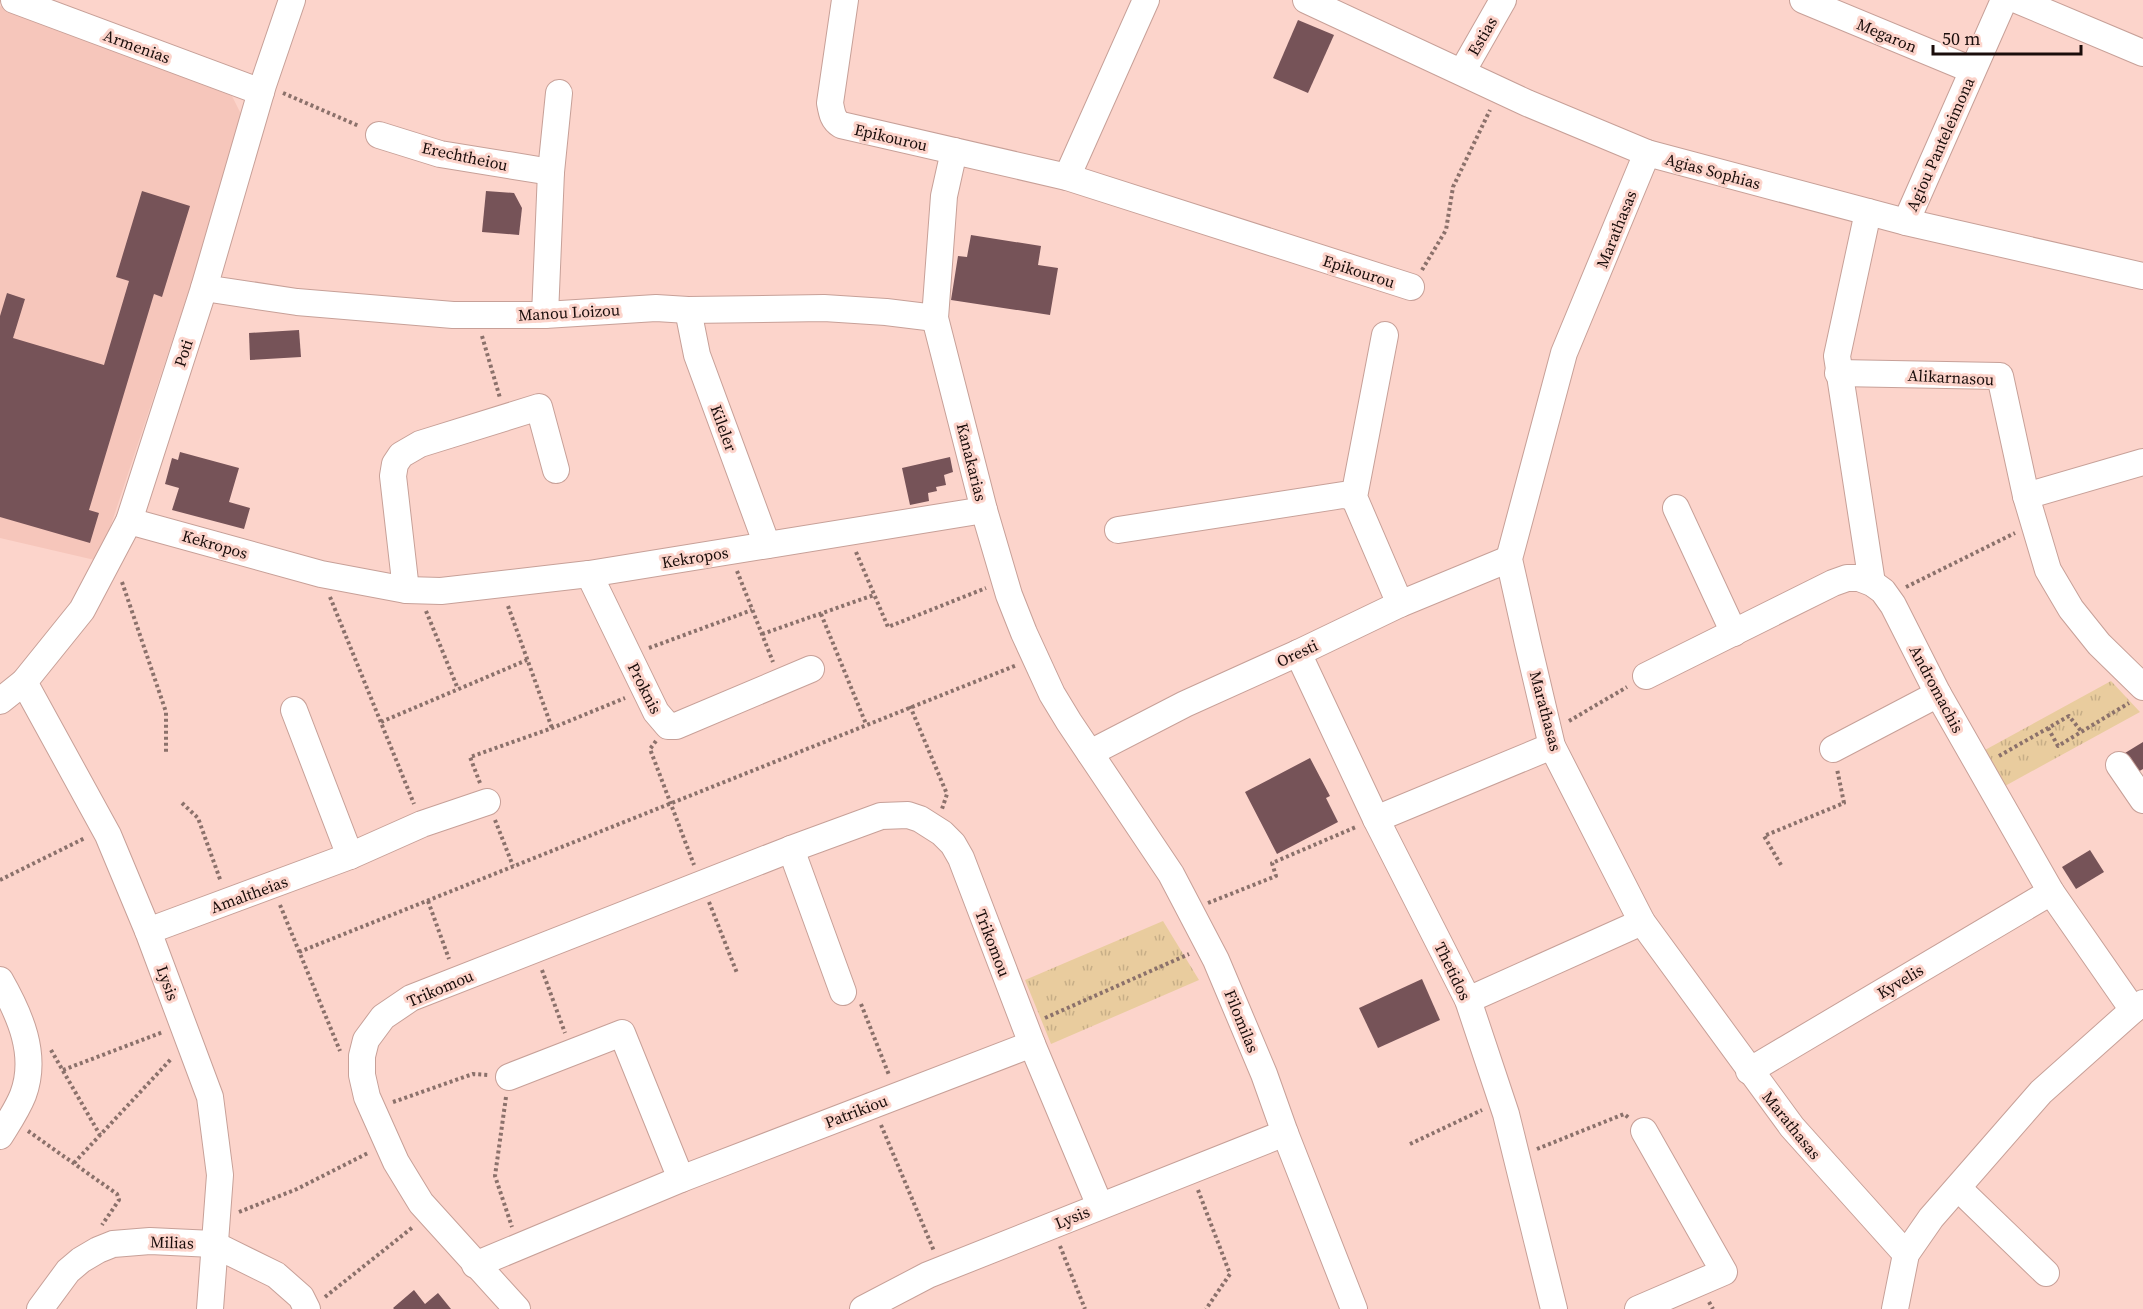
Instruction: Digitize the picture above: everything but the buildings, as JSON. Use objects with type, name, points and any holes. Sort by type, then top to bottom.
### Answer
[{"type":"street","name":"Armenias","points":[[14,0],[262,88]]},
{"type":"street","name":"Poti","points":[[0,701],[24,682],[82,610],[129,521],[204,288],[262,88],[292,0]]},
{"type":"street","name":"Epikourou","points":[[845,0],[830,104],[835,122],[841,126],[1067,177],[1412,287]]},
{"type":"street","points":[[1067,177],[1146,0]]},
{"type":"street","name":"Agias Sophias","points":[[1306,0],[1499,90],[1647,153],[1906,222],[2143,276]]},
{"type":"street","name":"Estias","points":[[1462,72],[1503,0]]},
{"type":"street","name":"Megaron","points":[[1803,0],[1972,70]]},
{"type":"street","name":"Agiou Panteleimona","points":[[1906,222],[2004,0]]},
{"type":"street","points":[[2017,0],[2143,53]]},
{"type":"street","points":[[545,315],[551,172],[559,93]]},
{"type":"street","name":"Erechtheiou","points":[[379,135],[440,154],[551,172]]},
{"type":"street","name":"Kanakarias","points":[[954,151],[943,205],[935,318],[984,510],[1005,581],[1035,658],[1063,713],[1090,753]]},
{"type":"street","name":"Marathasas","points":[[1647,153],[1564,353],[1509,559],[1551,739],[1642,922],[1792,1127],[1906,1254]]},
{"type":"street","points":[[1868,212],[1837,356],[1838,373],[1879,590]]},
{"type":"street","name":"Manou Loizou","points":[[204,288],[252,297],[329,306],[476,315],[545,315],[656,308],[688,310],[824,308],[935,318]]},
{"type":"street","name":"Kileler","points":[[688,310],[697,355],[767,545]]},
{"type":"street","points":[[1385,335],[1354,497],[1400,604]]},
{"type":"street","name":"Alikarnasou","points":[[1838,373],[2000,376],[2026,496],[2048,570],[2071,609],[2138,694]]},
{"type":"street","points":[[412,590],[393,476],[395,464],[401,455],[420,444],[539,407],[556,470]]},
{"type":"street","points":[[2026,496],[2143,462]]},
{"type":"street","points":[[1118,530],[1343,495],[1354,497]]},
{"type":"street","points":[[1676,508],[1734,633]]},
{"type":"street","name":"Kekropos","points":[[129,521],[321,574],[412,590],[441,591],[589,574],[984,510]]},
{"type":"street","name":"Oresti","points":[[1090,753],[1185,704],[1400,604],[1509,559]]},
{"type":"street","name":"Proknis","points":[[589,574],[659,717],[668,726],[675,726],[811,669]]},
{"type":"street","points":[[1646,676],[1840,580],[1859,578],[1879,590]]},
{"type":"street","name":"Andromachis","points":[[1879,590],[1893,605],[1938,694],[2051,892],[2138,1006]]},
{"type":"street","name":"Thetidos","points":[[1298,653],[1376,819],[1468,1000],[1522,1155],[1554,1309]]},
{"type":"street","name":"Lysis","points":[[24,682],[105,829],[148,931],[210,1097],[220,1175],[210,1309]]},
{"type":"street","points":[[1833,749],[1938,694]]},
{"type":"street","points":[[294,710],[350,856]]},
{"type":"street","points":[[1376,819],[1551,739]]},
{"type":"street","name":"Filomilas","points":[[1090,753],[1152,843],[1191,910],[1208,945],[1244,1024],[1354,1309]]},
{"type":"street","points":[[2119,765],[2143,800]]},
{"type":"street","name":"Amaltheias","points":[[148,931],[350,856],[422,824],[488,802]]},
{"type":"street","name":"Trikomou","points":[[517,1309],[430,1214],[409,1186],[386,1143],[372,1109],[362,1075],[362,1056],[366,1040],[383,1017],[411,998],[881,816],[908,815],[920,819],[937,829],[953,844],[961,858],[1028,1035],[1100,1206]]},
{"type":"street","points":[[791,849],[843,992]]},
{"type":"street","name":"Kyvelis","points":[[1749,1071],[2051,892]]},
{"type":"street","points":[[1468,1000],[1642,922]]},
{"type":"street","points":[[0,980],[14,1006],[26,1039],[29,1059],[27,1084],[5,1128]]},
{"type":"street","points":[[1894,1309],[1906,1254],[1931,1218],[2041,1092],[2138,1006]]},
{"type":"street","points":[[509,1077],[622,1033],[681,1179]]},
{"type":"street","name":"Patrikiou","points":[[475,1265],[681,1179],[897,1096],[1028,1035]]},
{"type":"street","points":[[1638,1309],[1724,1272],[1644,1131]]},
{"type":"street","name":"Lysis","points":[[862,1309],[942,1269],[1285,1133]]},
{"type":"street","points":[[1958,1188],[2046,1273]]},
{"type":"street","name":"Milias","points":[[40,1309],[68,1271],[89,1255],[113,1244],[215,1232],[276,1275],[313,1305]]},
{"type":"path","points":[[262,88],[379,135]]},
{"type":"path","points":[[1412,287],[1446,230],[1453,187],[1499,90]]},
{"type":"path","points":[[476,315],[506,417]]},
{"type":"path","points":[[1879,590],[2034,523]]},
{"type":"path","points":[[847,532],[888,627],[1005,581]]},
{"type":"path","points":[[729,551],[780,682]]},
{"type":"path","points":[[112,553],[166,712],[166,752]]},
{"type":"path","points":[[321,574],[422,824]]},
{"type":"path","points":[[501,585],[552,728]]},
{"type":"path","points":[[412,590],[458,689]]},
{"type":"path","points":[[762,634],[874,595]]},
{"type":"path","points":[[629,656],[752,610]]},
{"type":"path","points":[[821,614],[866,724]]},
{"type":"path","points":[[299,952],[1035,658]]},
{"type":"path","points":[[381,722],[527,660]]},
{"type":"path","points":[[1551,739],[1646,676]]},
{"type":"path","points":[[470,757],[552,728],[645,690]]},
{"type":"path","points":[[2048,728],[2058,746],[2138,694]]},
{"type":"path","points":[[910,706],[947,794],[937,829]]},
{"type":"path","points":[[1980,767],[2069,716],[2081,731]]},
{"type":"path","points":[[668,726],[650,748],[737,973]]},
{"type":"path","points":[[1781,865],[1764,836],[1844,802],[1833,749]]},
{"type":"path","points":[[182,803],[198,818],[228,901]]},
{"type":"path","points":[[1191,910],[1276,876],[1272,863],[1376,819]]},
{"type":"path","points":[[0,880],[105,829]]},
{"type":"path","points":[[271,885],[340,1052],[362,1075]]},
{"type":"path","points":[[428,901],[456,980]]},
{"type":"path","points":[[1028,1035],[1208,945]]},
{"type":"path","points":[[535,950],[572,1052]]},
{"type":"path","points":[[843,992],[857,995],[897,1096]]},
{"type":"path","points":[[63,1070],[186,1032]]},
{"type":"path","points":[[74,1163],[186,1032]]},
{"type":"path","points":[[26,1039],[47,1042],[100,1135]]},
{"type":"path","points":[[372,1109],[473,1074],[509,1077],[495,1176],[519,1246]]},
{"type":"path","points":[[1410,1144],[1502,1101]]},
{"type":"path","points":[[872,1105],[942,1269]]},
{"type":"path","points":[[1522,1155],[1624,1114],[1644,1131]]},
{"type":"path","points":[[1522,1155],[1615,1117],[1644,1131]]},
{"type":"path","points":[[5,1128],[74,1163],[117,1194],[119,1200],[95,1235],[89,1255]]},
{"type":"path","points":[[215,1232],[386,1143]]},
{"type":"path","points":[[1191,1170],[1230,1274],[1206,1309]]},
{"type":"path","points":[[313,1305],[430,1214]]},
{"type":"path","points":[[1052,1225],[1085,1309]]},
{"type":"shaded area","points":[[0,6],[232,96],[245,122],[99,561],[0,538]]},
{"type":"green space","points":[[2111,681],[2140,712],[2005,786],[1985,750]]},
{"type":"green space","points":[[1163,921],[1199,980],[1051,1044],[1025,980]]}]
